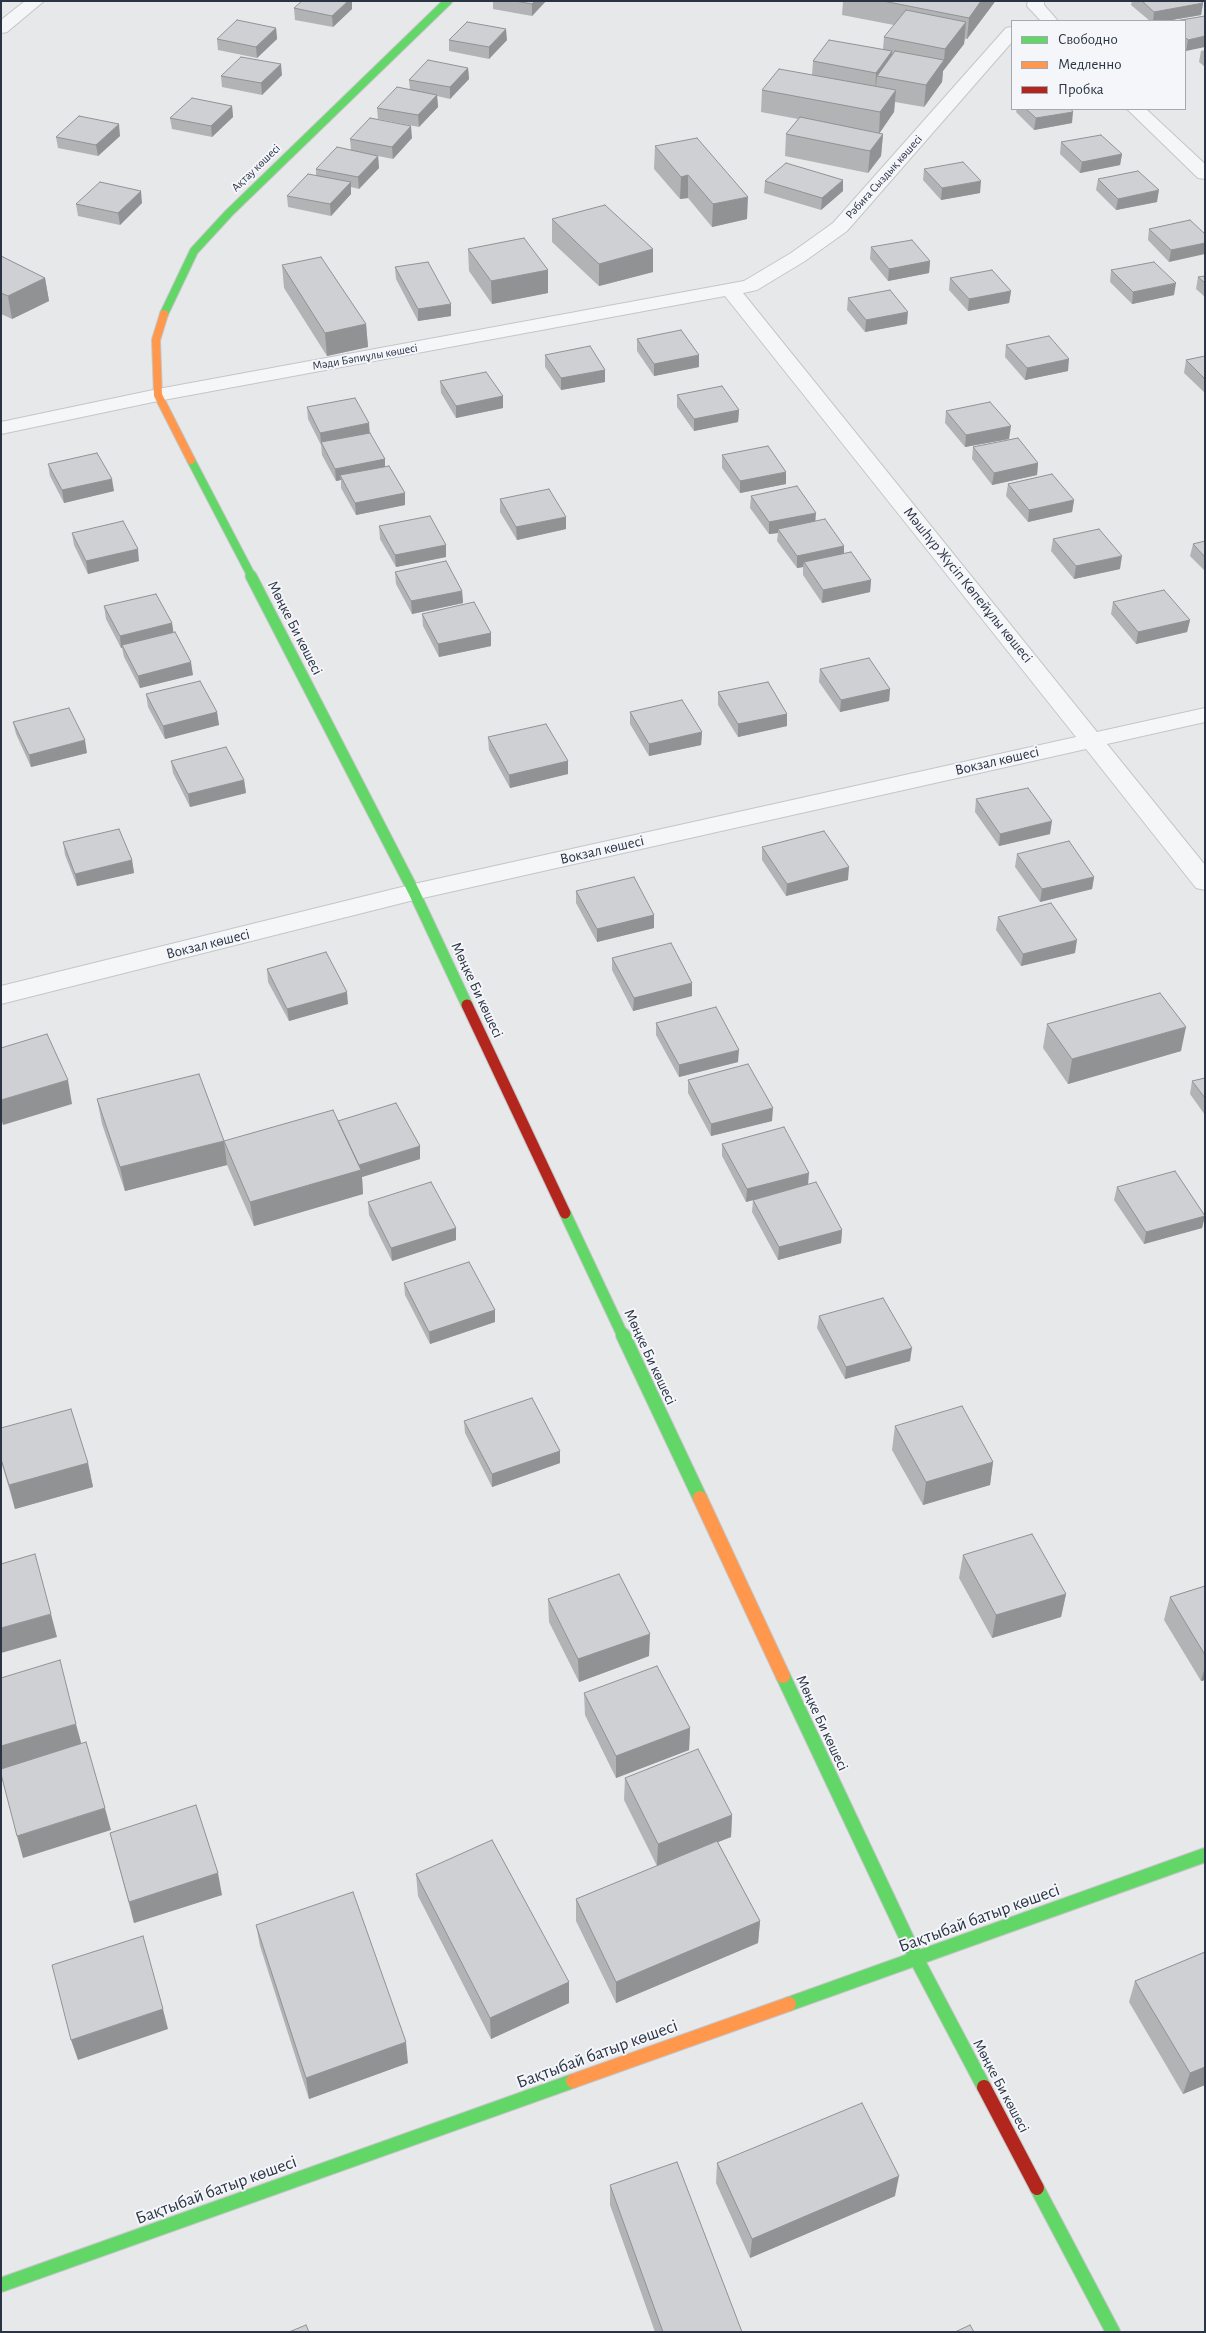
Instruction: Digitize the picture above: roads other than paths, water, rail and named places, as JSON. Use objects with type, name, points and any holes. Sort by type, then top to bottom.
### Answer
[{"type":"street","points":[[1,28],[36,1]]},
{"type":"street","name":"Ақтау көшесі","points":[[158,395],[156,340],[167,304],[194,251],[229,213],[448,1]]},
{"type":"street","points":[[1032,8],[1049,20]]},
{"type":"street","name":"Рәбиға Сыздық көшесі","points":[[730,290],[750,286],[798,257],[840,227],[1011,33]]},
{"type":"street","points":[[1137,110],[1205,174]]},
{"type":"street","name":"Мәди Бәпиұлы көшесі","points":[[1,428],[158,395],[730,290]]},
{"type":"street","name":"Мәшһүр Жүсіп Көпейұлы көшесі","points":[[730,290],[1205,882]]},
{"type":"street","name":"Мөңке Би көшесі","points":[[158,395],[414,892],[916,1958],[1113,2332]]},
{"type":"street","name":"Вокзал көшесі","points":[[1,995],[414,892],[1205,715]]},
{"type":"street","name":"Бақтыбай батыр көшесі","points":[[1,2285],[1205,1855]]}]
